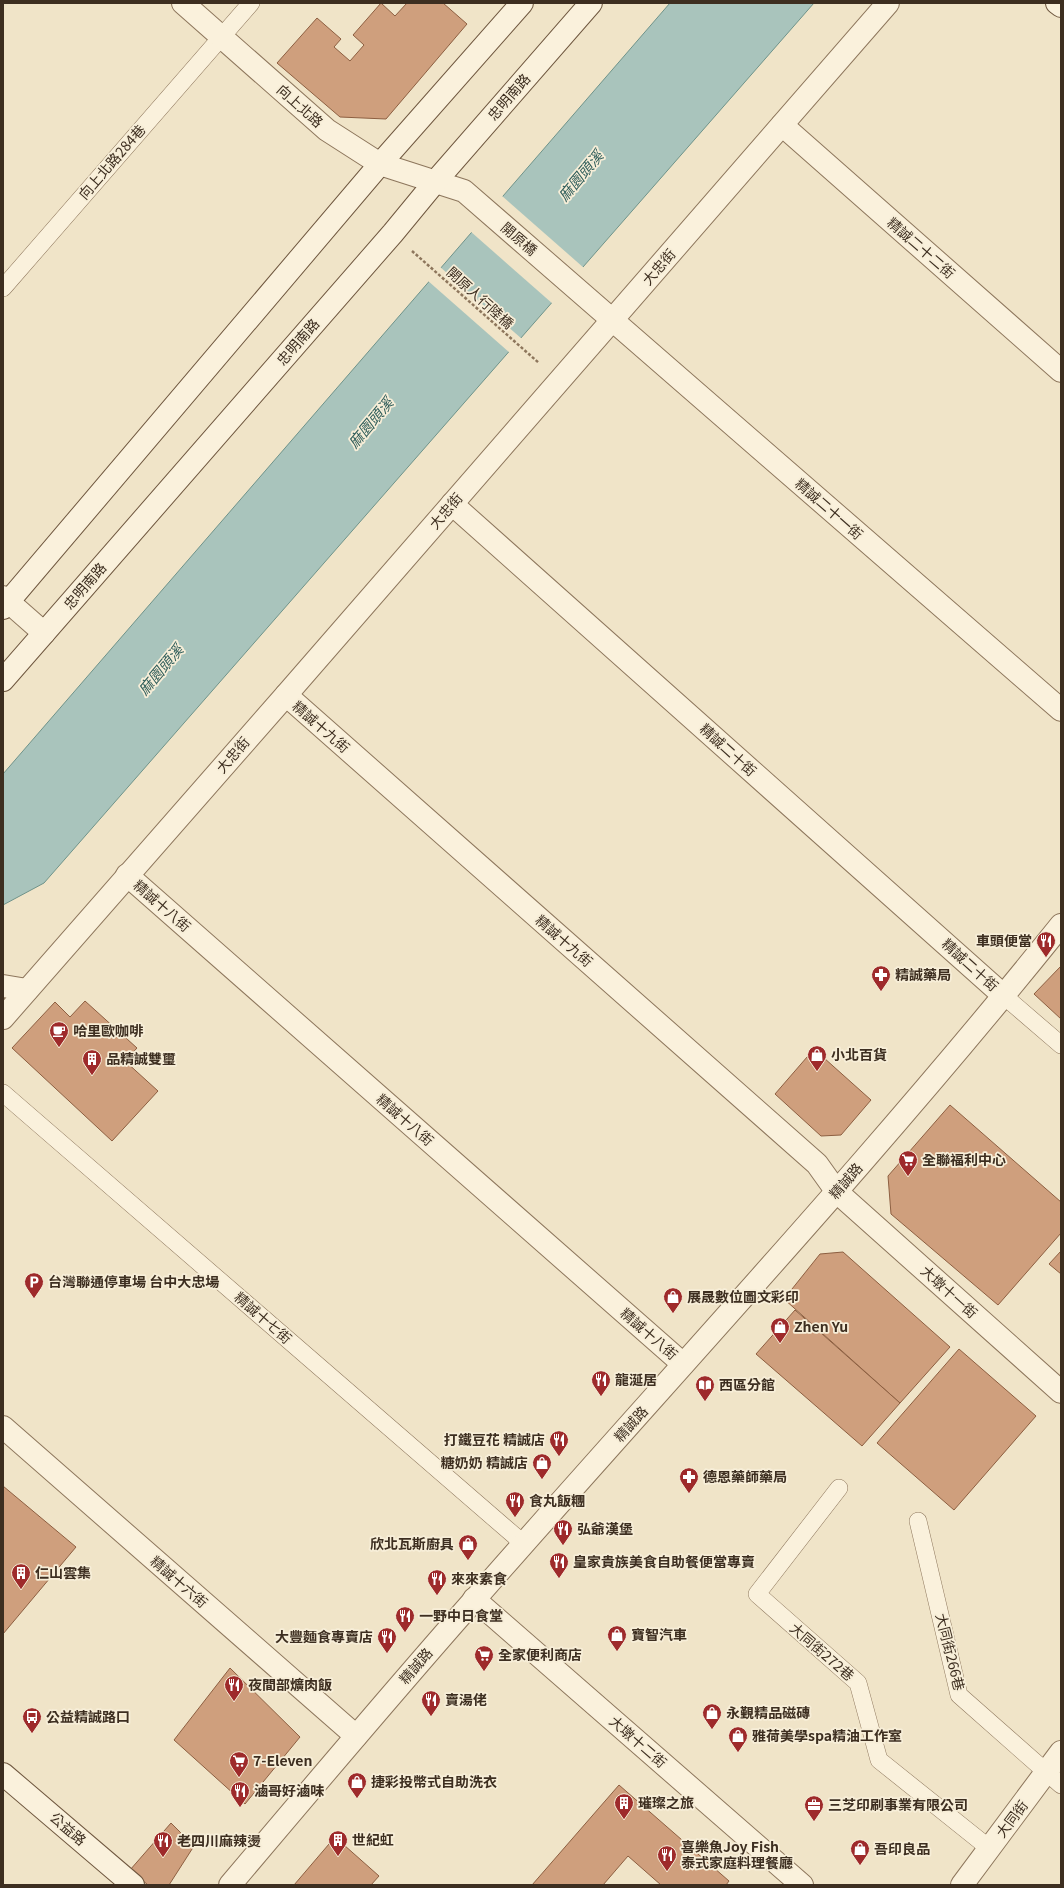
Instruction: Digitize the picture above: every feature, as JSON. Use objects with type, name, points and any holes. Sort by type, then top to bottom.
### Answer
[{"type":"street","name":"向上北路","points":[[183,3],[327,130],[380,164],[435,182]]},
{"type":"street","points":[[44,633],[5,602],[380,164],[522,3]]},
{"type":"street","name":"忠明南路","points":[[3,680],[388,239],[435,182],[591,3]]},
{"type":"street","name":"大忠街","points":[[3,1018],[286,696],[452,504],[605,313],[782,125],[888,3]]},
{"type":"street","points":[[1057,3],[1061,6]]},
{"type":"street","name":"精誠二十二街","points":[[782,125],[1061,371]]},
{"type":"street","name":"開原橋","points":[[435,182],[464,191],[605,313]]},
{"type":"street","name":"精誠二十一街","points":[[605,313],[1061,710]]},
{"type":"street","name":"精誠二十街","points":[[452,504],[1004,996]]},
{"type":"street","name":"精誠十九街","points":[[286,696],[817,1164],[836,1192]]},
{"type":"street","name":"精誠十八街","points":[[127,876],[684,1364]]},
{"type":"street","name":"精誠路","points":[[230,1885],[474,1600],[836,1192],[1004,996],[1061,925]]},
{"type":"street","points":[[3,986],[27,990]]},
{"type":"street","name":"大墩十一街","points":[[836,1192],[1061,1392]]},
{"type":"street","name":"精誠十六街","points":[[3,1427],[356,1736]]},
{"type":"street","name":"大墩十二街","points":[[474,1600],[802,1885]]},
{"type":"street","name":"大同街","points":[[962,1885],[989,1848],[1054,1778],[1061,1752]]},
{"type":"street","name":"公益路","points":[[3,1774],[133,1885]]},
{"type":"lane","name":"向上北路284巷","points":[[3,288],[251,3]]},
{"type":"lane","points":[[1004,996],[1061,1045]]},
{"type":"lane","name":"精誠十七街","points":[[3,1093],[524,1544]]},
{"type":"lane","name":"大同街272巷","points":[[839,1488],[757,1594],[858,1683],[879,1760],[989,1848]]},
{"type":"lane","name":"大同街266巷","points":[[918,1521],[959,1695],[1054,1778]]},
{"type":"path","name":"開原人行陸橋","points":[[415,254],[532,357]]},
{"type":"water","name":"麻園頭溪","points":[[670,3],[814,3],[44,883],[3,905],[3,774]]},
{"type":"pier","points":[[501,195],[584,268],[553,304],[470,231]]},
{"type":"pier","points":[[439,266],[522,339],[510,353],[427,280]]},
{"type":"building","points":[[381,3],[395,16],[407,3],[443,3],[467,24],[386,119],[340,117],[277,63],[317,18],[341,39],[334,47],[350,61],[364,45],[353,35]]},
{"type":"building","points":[[1061,966],[1061,1019],[1034,994]]},
{"type":"building","name":"品精誠雙璽","points":[[85,1001],[137,1048],[125,1061],[158,1091],[112,1141],[12,1048],[55,1002],[70,1017]]},
{"type":"building","name":"小北百貨","points":[[814,1049],[871,1100],[841,1135],[821,1136],[775,1094]]},
{"type":"building","points":[[950,1105],[1061,1202],[1061,1233],[998,1305],[891,1214],[888,1176]]},
{"type":"building","points":[[1061,1251],[1061,1274],[1049,1264]]},
{"type":"building","points":[[843,1252],[950,1347],[900,1403],[784,1299],[820,1254]]},
{"type":"building","points":[[795,1310],[900,1403],[862,1446],[756,1354]]},
{"type":"building","points":[[959,1349],[1036,1416],[954,1510],[877,1443]]},
{"type":"building","name":"仁山雲集","points":[[3,1486],[76,1547],[3,1634]]},
{"type":"building","name":"夜間部爌肉飯","points":[[230,1668],[300,1737],[245,1804],[174,1740]]},
{"type":"building","name":"璀璨之旅","points":[[619,1785],[729,1881],[726,1885],[661,1885],[628,1856],[603,1885],[532,1885]]},
{"type":"building","name":"老四川麻辣燙","points":[[171,1823],[194,1846],[169,1885],[148,1885],[130,1870]]},
{"type":"building","name":"世紀虹","points":[[335,1837],[379,1876],[371,1885],[294,1885]]},
{"type":"place","name":"車頭便當","points":[[1046,958]]},
{"type":"place","name":"精誠藥局","points":[[881,992]]},
{"type":"place","name":"哈里歐咖啡","points":[[59,1048]]},
{"type":"place","name":"小北百貨","points":[[817,1072]]},
{"type":"place","name":"品精誠雙璽","points":[[92,1076]]},
{"type":"place","name":"全聯福利中心","points":[[908,1177]]},
{"type":"place","name":"台灣聯通停車場 台中大忠場","points":[[34,1299]]},
{"type":"place","name":"展晟數位圖文彩印","points":[[673,1314]]},
{"type":"place","name":"Zhen Yu","points":[[780,1344]]},
{"type":"place","name":"龍涎居","points":[[601,1397]]},
{"type":"place","name":"西區分館","points":[[705,1402]]},
{"type":"place","name":"打鐵豆花 精誠店","points":[[559,1457]]},
{"type":"place","name":"糖奶奶 精誠店","points":[[542,1480]]},
{"type":"place","name":"德恩藥師藥局","points":[[689,1494]]},
{"type":"place","name":"食丸飯糰","points":[[515,1518]]},
{"type":"place","name":"弘爺漢堡","points":[[563,1546]]},
{"type":"place","name":"欣北瓦斯廚具","points":[[468,1561]]},
{"type":"place","name":"皇家貴族美食自助餐便當專賣","points":[[559,1579]]},
{"type":"place","name":"仁山雲集","points":[[21,1590]]},
{"type":"place","name":"來來素食","points":[[437,1596]]},
{"type":"place","name":"一野中日食堂","points":[[405,1633]]},
{"type":"place","name":"寶智汽車","points":[[617,1652]]},
{"type":"place","name":"大豐麵食專賣店","points":[[387,1654]]},
{"type":"place","name":"全家便利商店","points":[[484,1672]]},
{"type":"place","name":"夜間部爌肉飯","points":[[234,1702]]},
{"type":"place","name":"賣湯佬","points":[[431,1717]]},
{"type":"place","name":"永覲精品磁磚","points":[[712,1730]]},
{"type":"place","name":"公益精誠路口","points":[[32,1734]]},
{"type":"place","name":"雅荷美學spa精油工作室","points":[[738,1753]]},
{"type":"place","name":"7-Eleven","points":[[239,1778]]},
{"type":"place","name":"捷彩投幣式自助洗衣","points":[[357,1799]]},
{"type":"place","name":"滷哥好滷味","points":[[240,1808]]},
{"type":"place","name":"璀璨之旅","points":[[624,1820]]},
{"type":"place","name":"三芝印刷事業有限公司","points":[[814,1822]]},
{"type":"place","name":"世紀虹","points":[[338,1857]]},
{"type":"place","name":"老四川麻辣燙","points":[[163,1858]]},
{"type":"place","name":"吾印良品","points":[[860,1866]]},
{"type":"place","name":"喜樂魚Joy Fish 泰式家庭料理餐廳","points":[[667,1872]]}]
